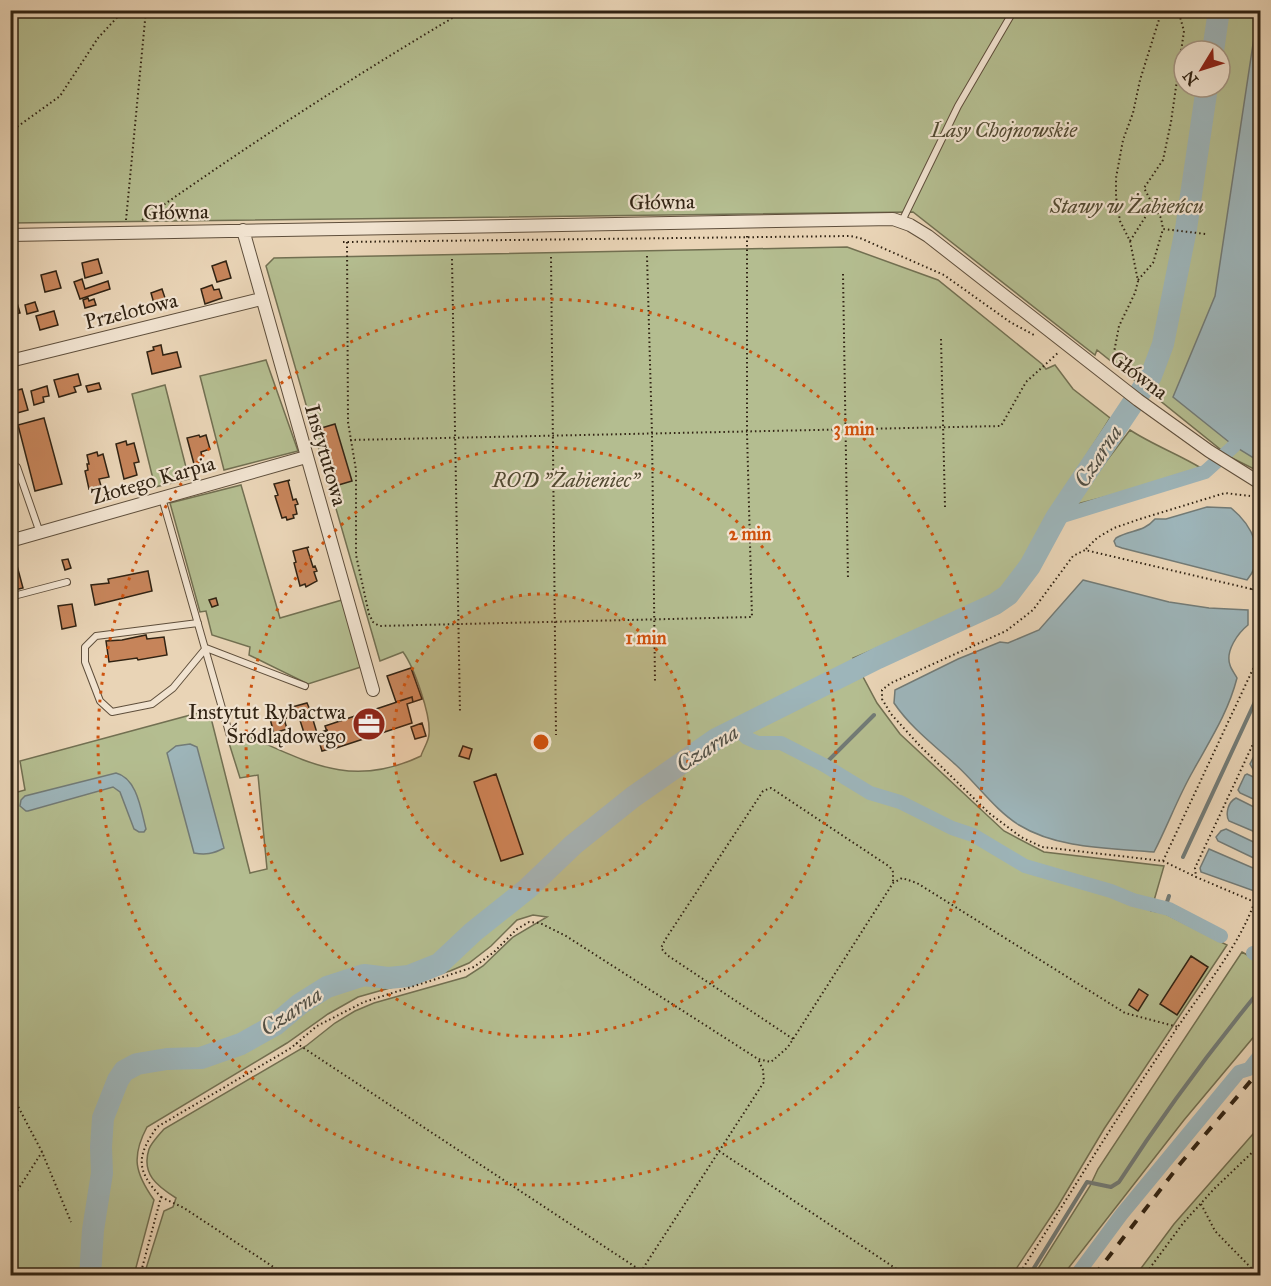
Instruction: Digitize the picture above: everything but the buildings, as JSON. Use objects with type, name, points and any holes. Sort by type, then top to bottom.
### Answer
[{"type":"street","name":"Główna","points":[[10,235],[882,218],[902,221],[918,229],[963,261],[1108,378],[1209,451],[1260,483]]},
{"type":"street","name":"Instytutowa","points":[[243,230],[373,690]]},
{"type":"street","name":"Przelotowa","points":[[10,361],[261,299]]},
{"type":"street","name":"Złotego Karpia","points":[[10,541],[306,457]]},
{"type":"lane","points":[[902,221],[958,106],[1014,10]]},
{"type":"lane","points":[[17,467],[40,534]]},
{"type":"lane","points":[[162,497],[230,736]]},
{"type":"lane","points":[[10,597],[67,582]]},
{"type":"lane","points":[[198,623],[96,636],[85,647],[85,662],[100,701],[112,712],[152,704],[173,688],[206,648]]},
{"type":"lane","points":[[206,648],[305,686]]},
{"type":"path","points":[[10,132],[60,96],[98,38],[124,10]]},
{"type":"path","points":[[125,232],[146,10]]},
{"type":"path","points":[[125,232],[228,160],[466,10]]},
{"type":"path","points":[[1108,378],[1117,346],[1119,326],[1135,294],[1138,280],[1130,241],[1120,221],[1116,178],[1123,140],[1133,113],[1140,80],[1162,10]]},
{"type":"path","points":[[1138,280],[1153,263],[1163,229],[1161,218],[1144,188],[1163,160],[1171,122],[1184,31],[1178,10]]},
{"type":"path","points":[[1130,241],[1154,205]]},
{"type":"path","points":[[1163,229],[1206,234]]},
{"type":"path","points":[[338,242],[850,236],[860,238],[944,275],[1010,322],[1035,336]]},
{"type":"path","points":[[346,256],[350,440],[356,470],[356,555],[369,614],[373,622],[379,626],[752,617],[747,433],[746,249]]},
{"type":"path","points":[[647,256],[655,682]]},
{"type":"path","points":[[551,257],[556,735]]},
{"type":"path","points":[[452,259],[460,713]]},
{"type":"path","points":[[843,274],[848,580]]},
{"type":"path","points":[[941,339],[945,507]]},
{"type":"path","points":[[350,440],[1001,426],[1026,382],[1065,344]]},
{"type":"path","points":[[1250,496],[1225,493],[1114,528],[1074,556],[1033,610],[1006,631],[891,683],[882,690],[882,699],[891,714],[920,746],[989,813],[1021,837],[1042,847],[1163,861],[1255,901],[1260,899]]},
{"type":"path","points":[[1257,512],[1260,524]]},
{"type":"path","points":[[1085,550],[1260,591]]},
{"type":"path","points":[[1252,590],[1260,568]]},
{"type":"path","points":[[1163,861],[1260,654]]},
{"type":"path","points":[[1196,877],[1195,868],[1260,729]]},
{"type":"path","points":[[793,1039],[667,956],[661,948],[665,940],[763,791],[771,788],[891,867],[893,883]]},
{"type":"path","points":[[286,1275],[184,1208],[160,1197],[147,1182],[142,1168],[142,1154],[146,1142],[157,1127],[296,1043],[317,1026],[364,1002],[474,967],[494,952],[517,929],[529,922],[540,923],[566,936],[758,1059],[771,1062],[793,1039],[893,883],[902,878],[917,883],[1125,1013],[1178,1027]]},
{"type":"path","points":[[1018,1275],[1244,928],[1255,901]]},
{"type":"path","points":[[296,1043],[649,1275]]},
{"type":"path","points":[[638,1275],[764,1082],[763,1070],[758,1059]]},
{"type":"path","points":[[10,1091],[42,1152],[71,1222]]},
{"type":"path","points":[[1144,1275],[1201,1203],[1260,1145]]},
{"type":"path","points":[[719,1151],[907,1275]]},
{"type":"path","points":[[10,1202],[42,1152]]},
{"type":"path","points":[[140,1275],[160,1197]]},
{"type":"path","points":[[1201,1203],[1215,1231],[1259,1275]]},
{"type":"green space","name":"Lasy Chojnowskie","points":[[10,11],[1260,11],[1260,472],[1230,457],[1097,350],[1095,355],[913,212],[11,223]]},
{"type":"green space","name":"ROD \"Żabieniec\"","points":[[847,247],[938,280],[1046,369],[1055,365],[1073,389],[1110,418],[1052,508],[1019,569],[1002,591],[991,600],[853,658],[877,703],[900,734],[1004,831],[1044,852],[1164,866],[1151,911],[1164,913],[1227,945],[1104,1129],[1058,1206],[1012,1275],[144,1275],[164,1211],[173,1207],[176,1198],[157,1184],[147,1166],[149,1149],[164,1129],[306,1046],[335,1023],[355,1011],[374,1003],[466,977],[483,966],[513,937],[547,917],[533,915],[517,920],[491,946],[469,963],[450,971],[358,997],[328,1014],[287,1043],[147,1127],[139,1147],[137,1165],[154,1200],[134,1275],[11,1275],[10,794],[25,790],[20,761],[209,710],[250,873],[267,869],[258,775],[240,778],[229,743],[238,741],[241,733],[308,762],[350,771],[372,771],[396,766],[421,756],[429,737],[429,726],[421,691],[403,652],[380,661],[266,266],[274,258]]},
{"type":"green space","points":[[266,360],[298,451],[224,470],[200,376]]},
{"type":"green space","points":[[165,385],[189,479],[155,487],[132,394]]},
{"type":"green space","points":[[1130,430],[1201,468],[1156,484],[1073,505]]},
{"type":"green space","points":[[241,485],[280,618],[342,600],[361,667],[308,684],[249,655],[250,647],[212,635],[206,611],[200,612],[170,503]]},
{"type":"green space","points":[[1242,952],[1260,962],[1260,1032],[1184,1120],[1063,1275],[1034,1275],[1090,1186],[1098,1169]]},
{"type":"green space","points":[[1260,1126],[1260,1275],[1136,1275],[1174,1224]]},
{"type":"water","points":[[1258,11],[1260,11],[1260,462],[1234,446],[1173,397],[1215,296]]},
{"type":"water","points":[[1207,507],[1231,508],[1251,532],[1257,551],[1253,570],[1247,580],[1122,548],[1116,546],[1114,541],[1121,535],[1146,527],[1155,519],[1166,519]]},
{"type":"water","points":[[1083,580],[1169,602],[1209,608],[1248,610],[1248,625],[1237,637],[1229,654],[1230,665],[1237,678],[1229,703],[1154,852],[1067,843],[1034,833],[1019,825],[1002,812],[964,772],[915,728],[894,703],[895,690],[958,659],[1000,642],[1008,643],[1039,630]]},
{"type":"water","points":[[190,744],[197,747],[224,848],[209,854],[194,853],[167,753],[176,746]]},
{"type":"water","points":[[1260,750],[1260,774],[1254,771],[1250,764],[1256,752]]},
{"type":"water","points":[[116,773],[129,781],[137,796],[146,829],[144,832],[134,829],[120,792],[113,787],[28,811],[20,806],[25,796]]},
{"type":"water","points":[[1247,774],[1260,780],[1260,802],[1238,790]]},
{"type":"water","points":[[1236,798],[1260,810],[1260,834],[1229,821],[1228,808]]},
{"type":"water","points":[[1226,829],[1260,845],[1260,861],[1218,841],[1216,837]]},
{"type":"water","points":[[1209,849],[1260,871],[1260,891],[1257,892],[1201,872],[1200,868]]},
{"type":"waterway","name":"Czarna","points":[[1215,39],[1219,10]]},
{"type":"waterway","name":"Czarna","points":[[90,1276],[93,1230],[102,1173],[103,1118],[118,1080],[124,1071],[137,1064],[167,1059],[201,1058],[241,1044],[275,1025],[300,1004],[327,987],[364,975],[388,978],[409,976],[439,964],[473,932],[527,889],[573,845],[633,797],[716,739],[878,658],[995,604],[1008,595],[1030,566],[1056,518],[1151,376],[1163,344],[1186,229],[1205,99]]},
{"type":"waterway","points":[[1056,518],[1205,472],[1234,446]]},
{"type":"waterway","points":[[1183,857],[1260,691]]},
{"type":"waterway","points":[[824,765],[874,715]]},
{"type":"waterway","points":[[736,728],[747,738],[758,743],[781,743],[824,765],[870,793],[900,802],[952,828],[973,835],[1025,866],[1169,909],[1221,936]]},
{"type":"waterway","points":[[1165,908],[1169,896]]},
{"type":"waterway","points":[[1253,953],[1260,957]]},
{"type":"waterway","points":[[1029,1276],[1087,1182],[1111,1187],[1119,1182],[1187,1084],[1260,990]]},
{"type":"waterway","points":[[1076,1276],[1121,1215],[1239,1072],[1249,1069],[1260,1055]]},
{"type":"railway","points":[[1094,1276],[1180,1164],[1260,1070]]},
{"type":"place","name":"Instytut Rybactwa Śródlądowego","points":[[369,724]]},
{"type":"park label","name":"Stawy w Żabieńcu","points":[[1127,206]]}]
